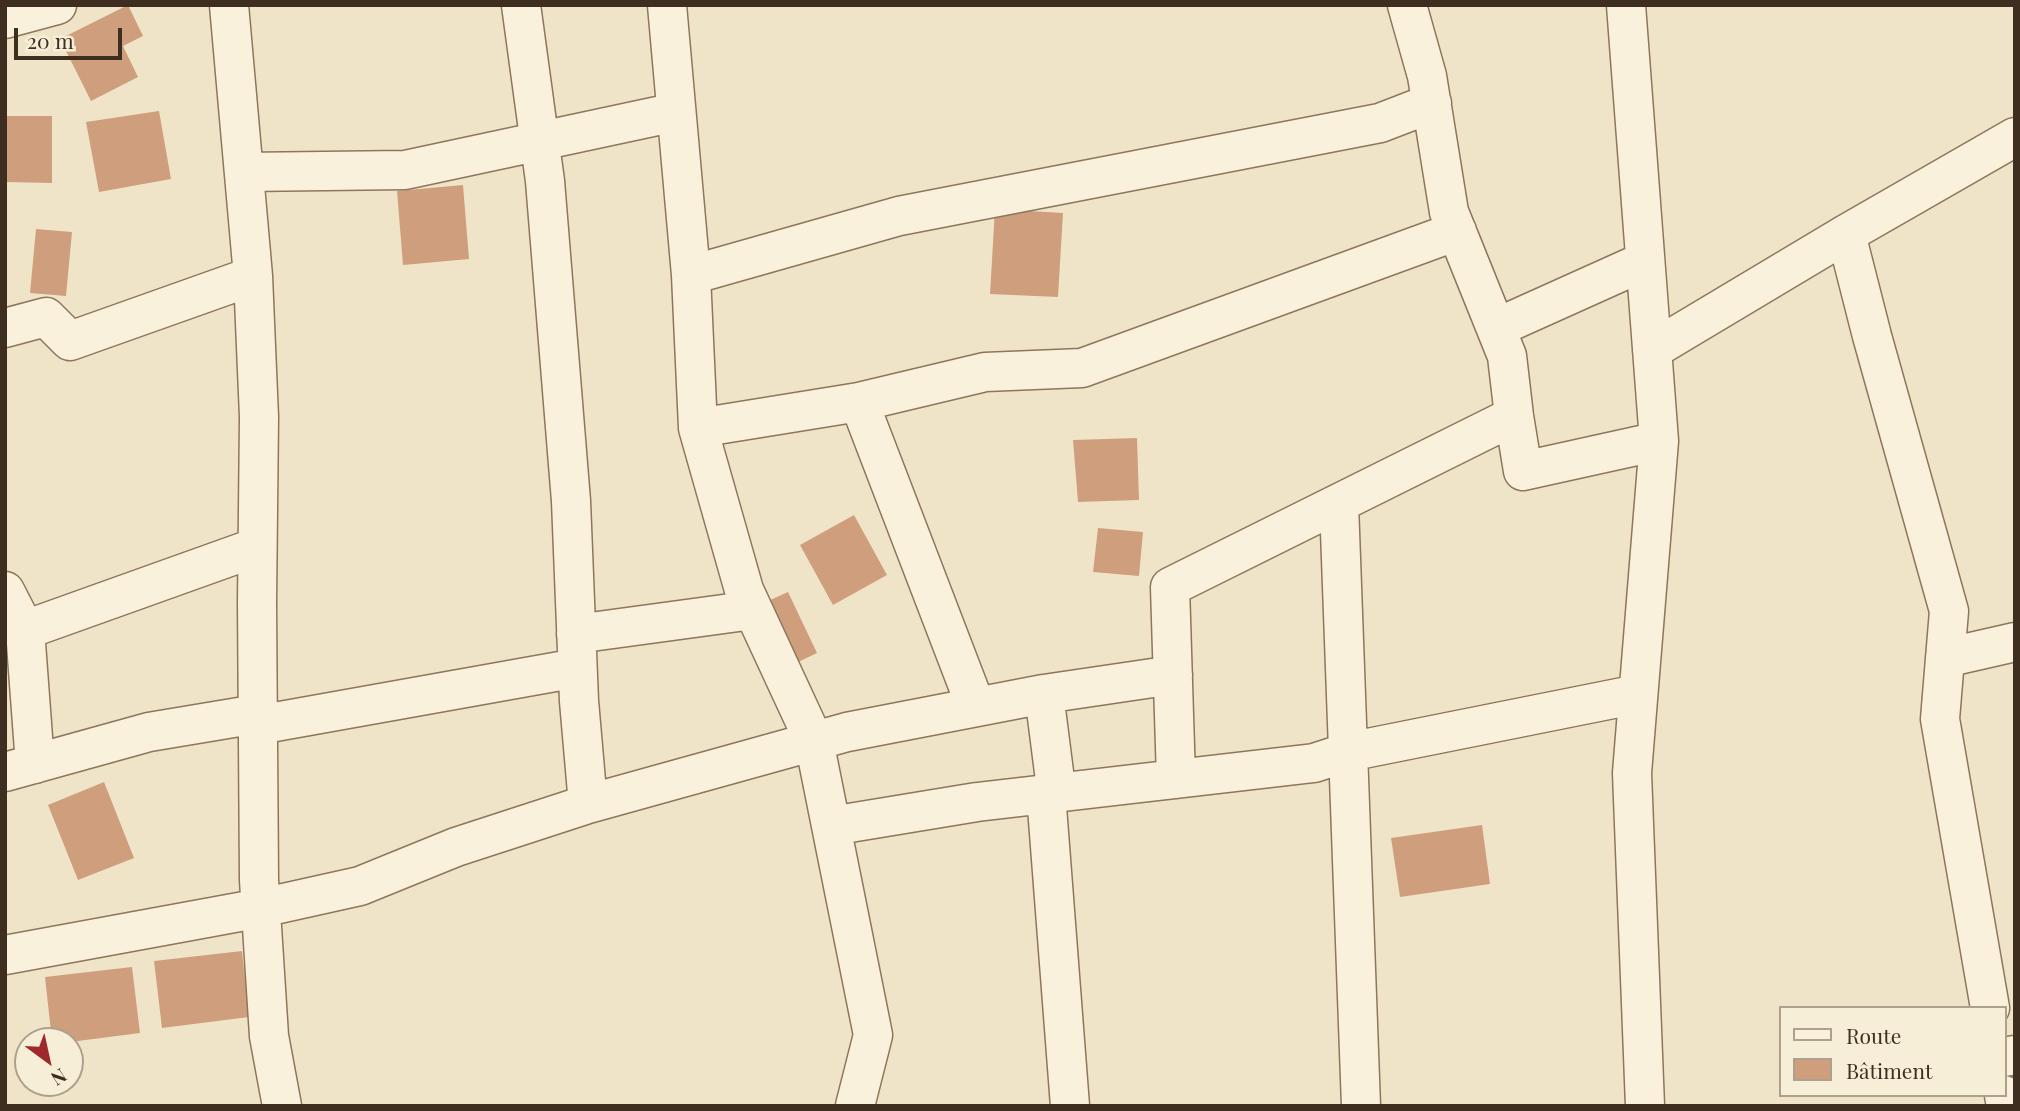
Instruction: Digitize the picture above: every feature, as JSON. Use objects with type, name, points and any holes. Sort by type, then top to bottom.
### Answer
[{"type":"street","points":[[5,19],[57,5]]},
{"type":"street","points":[[229,5],[253,275],[259,417],[257,547],[261,908],[269,1036],[282,1106]]},
{"type":"street","points":[[521,5],[545,181],[571,501],[576,651],[588,804]]},
{"type":"street","points":[[667,5],[691,275],[698,428],[744,590],[814,741],[873,1035],[855,1106]]},
{"type":"street","points":[[1407,5],[1427,76],[1449,212],[1507,356],[1523,471],[1659,441]]},
{"type":"street","points":[[1626,5],[1659,441],[1632,773],[1645,1106]]},
{"type":"street","points":[[691,275],[900,216],[1380,123],[1432,103]]},
{"type":"street","points":[[244,172],[405,170],[676,112]]},
{"type":"street","points":[[1652,350],[2015,137]]},
{"type":"street","points":[[698,428],[859,402],[985,372],[1082,368],[1457,231]]},
{"type":"street","points":[[1846,234],[1949,611],[1940,719],[1990,1006]]},
{"type":"street","points":[[1496,328],[1645,261]]},
{"type":"street","points":[[5,328],[46,317],[70,341],[253,275]]},
{"type":"street","points":[[859,402],[976,707]]},
{"type":"street","points":[[1176,779],[1170,587],[1514,416]]},
{"type":"street","points":[[1339,504],[1361,1106]]},
{"type":"street","points":[[25,630],[257,547]]},
{"type":"street","points":[[5,591],[25,630],[20,768],[163,730],[245,716],[258,725],[753,610]]},
{"type":"street","points":[[1945,658],[2015,642]]},
{"type":"street","points":[[5,955],[261,908],[360,886],[456,847],[588,804],[847,732],[1044,694],[1173,674]]},
{"type":"street","points":[[1044,694],[1055,780],[1046,794],[1070,1106]]},
{"type":"street","points":[[831,827],[977,802],[1314,763],[1348,752],[1638,694]]},
{"type":"building","points":[[128,5],[143,36],[123,46],[138,77],[91,101],[60,39]]},
{"type":"building","points":[[159,111],[171,179],[99,192],[86,122]]},
{"type":"building","points":[[5,116],[52,116],[52,183],[5,182]]},
{"type":"building","points":[[463,185],[469,259],[403,265],[397,191]]},
{"type":"building","points":[[995,209],[1063,213],[1058,297],[990,294]]},
{"type":"building","points":[[36,229],[72,232],[66,296],[30,293]]},
{"type":"building","points":[[1137,438],[1139,500],[1078,502],[1073,440]]},
{"type":"building","points":[[854,515],[887,575],[833,605],[800,545]]},
{"type":"building","points":[[1098,528],[1143,532],[1139,576],[1093,572]]},
{"type":"building","points":[[788,592],[817,653],[786,668],[757,606]]},
{"type":"building","points":[[104,782],[134,858],[78,880],[48,805]]},
{"type":"building","points":[[1482,825],[1490,884],[1400,897],[1391,838]]},
{"type":"building","points":[[242,951],[249,1017],[162,1028],[154,961]]},
{"type":"building","points":[[132,967],[140,1033],[84,1040],[84,1027],[50,1027],[45,977]]}]
